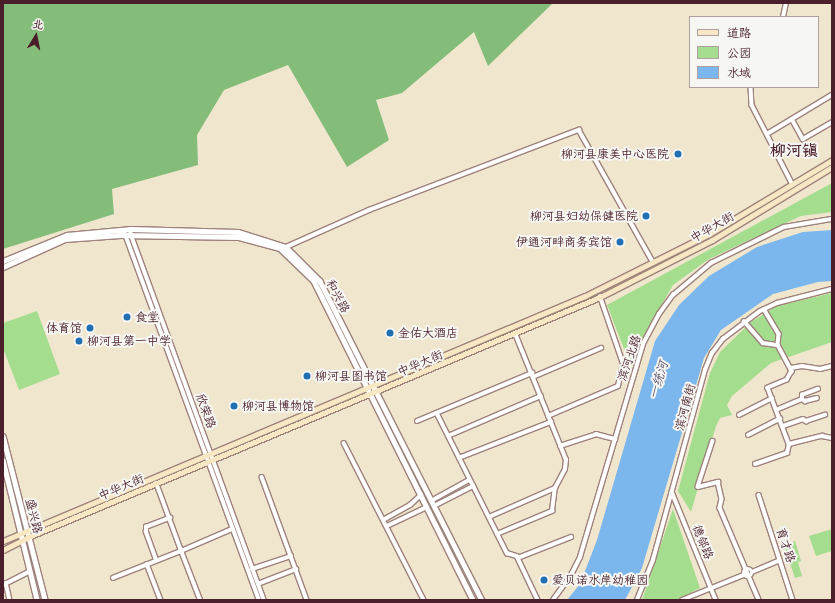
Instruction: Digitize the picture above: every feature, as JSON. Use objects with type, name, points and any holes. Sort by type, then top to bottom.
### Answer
[{"type":"main road","name":"中华大街","points":[[3,540],[585,296],[709,234],[832,160]]},
{"type":"main road","name":"中华大街","points":[[3,550],[29,537],[210,460],[515,334],[600,297],[712,240],[832,167]]},
{"type":"street","points":[[783,16],[786,3]]},
{"type":"street","points":[[751,88],[752,105],[795,189]]},
{"type":"street","points":[[767,134],[832,95]]},
{"type":"street","points":[[792,119],[803,139],[832,122]]},
{"type":"street","points":[[3,261],[68,235],[125,232],[239,238],[284,248],[369,210],[579,130],[653,262]]},
{"type":"street","name":"滨河北路","points":[[553,600],[580,557],[643,344],[659,314],[673,294],[711,263],[784,227],[832,219]]},
{"type":"street","points":[[3,267],[66,239],[125,232]]},
{"type":"street","name":"欣荣路","points":[[125,232],[208,454]]},
{"type":"street","name":"欣荣路","points":[[131,232],[208,454],[232,529],[258,600]]},
{"type":"street","name":"和兴路","points":[[284,248],[320,281],[370,386],[376,391],[482,600]]},
{"type":"street","name":"滨河南街","points":[[636,600],[653,560],[705,370],[712,353],[723,339],[744,321],[764,309],[790,299],[832,289]]},
{"type":"street","points":[[548,416],[618,386],[623,364],[600,297]]},
{"type":"street","points":[[755,464],[787,453],[789,444],[768,388],[787,380],[792,371],[778,345],[779,334],[764,309]]},
{"type":"street","points":[[744,321],[763,343],[778,345]]},
{"type":"street","points":[[497,534],[552,511],[555,488],[565,469],[566,460],[515,334]]},
{"type":"street","points":[[417,421],[601,348]]},
{"type":"street","points":[[791,368],[802,366],[820,369],[832,366]]},
{"type":"street","name":"和兴路","points":[[370,386],[370,394],[473,600]]},
{"type":"street","points":[[802,399],[802,395],[818,390]]},
{"type":"street","points":[[448,436],[540,396]]},
{"type":"street","points":[[739,415],[772,398]]},
{"type":"street","points":[[776,410],[802,399],[805,401],[817,398]]},
{"type":"street","points":[[437,413],[507,554],[518,558],[571,537]]},
{"type":"street","points":[[783,426],[804,419],[806,421],[824,415]]},
{"type":"street","points":[[748,435],[780,419]]},
{"type":"street","points":[[459,458],[551,422]]},
{"type":"street","points":[[560,446],[596,434],[615,439]]},
{"type":"street","name":"盛兴路","points":[[3,436],[45,600]]},
{"type":"street","points":[[789,444],[822,436],[832,438]]},
{"type":"street","points":[[713,441],[698,487],[718,482],[722,499],[720,508],[759,600]]},
{"type":"street","points":[[344,443],[424,600]]},
{"type":"street","name":"盛兴路","points":[[3,460],[5,476],[21,532],[37,600]]},
{"type":"street","name":"欣荣路","points":[[210,460],[264,600]]},
{"type":"street","points":[[262,477],[307,600]]},
{"type":"street","points":[[432,501],[469,480]]},
{"type":"street","points":[[156,483],[199,600]]},
{"type":"street","points":[[434,506],[473,486]]},
{"type":"street","points":[[489,517],[555,488]]},
{"type":"street","name":"德邻路","points":[[672,492],[716,600]]},
{"type":"street","points":[[383,520],[410,505],[421,495]]},
{"type":"street","name":"育才路","points":[[759,495],[793,600]]},
{"type":"street","points":[[387,526],[427,507]]},
{"type":"street","points":[[156,560],[146,532],[146,526],[170,518]]},
{"type":"street","points":[[113,578],[232,529]]},
{"type":"street","points":[[252,569],[291,556]]},
{"type":"street","points":[[518,558],[538,600]]},
{"type":"street","points":[[749,577],[752,572],[780,560]]},
{"type":"street","points":[[147,564],[161,600]]},
{"type":"street","points":[[746,568],[752,572]]},
{"type":"street","points":[[744,575],[746,568]]},
{"type":"street","points":[[258,584],[296,569]]},
{"type":"street","points":[[10,600],[4,584],[30,571]]},
{"type":"street","points":[[682,600],[710,587],[744,575],[749,577]]},
{"type":"green space","points":[[3,3],[553,3],[488,66],[474,32],[402,93],[376,100],[389,140],[347,167],[288,65],[224,90],[197,135],[198,165],[112,189],[114,214],[3,249]]},
{"type":"green space","points":[[832,183],[832,212],[801,216],[709,259],[673,285],[629,362],[607,305]]},
{"type":"green space","points":[[832,293],[832,342],[771,363],[732,396],[727,405],[732,415],[720,418],[716,426],[691,512],[678,491],[710,373],[720,352],[751,322],[777,306]]},
{"type":"green space","points":[[37,311],[60,374],[19,390],[3,348],[3,323]]},
{"type":"green space","points":[[673,509],[700,588],[677,600],[642,600]]},
{"type":"green space","points":[[832,529],[832,551],[816,556],[809,536]]},
{"type":"green space","points":[[795,541],[801,561],[798,562],[802,576],[795,578],[784,545]]},
{"type":"water","name":"一统河","points":[[832,230],[832,281],[818,282],[773,294],[721,330],[704,358],[642,568],[625,600],[567,600],[580,584],[597,540],[655,341],[679,305],[709,276],[757,247],[803,232]]},
{"type":"place","name":"柳河县康美中心医院","points":[[678,154]]},
{"type":"place","name":"柳河县妇幼保健医院","points":[[646,216]]},
{"type":"place","name":"伊通河畔商务宾馆","points":[[620,242]]},
{"type":"place","name":"食堂","points":[[127,317]]},
{"type":"place","name":"体育馆","points":[[90,328]]},
{"type":"place","name":"金佑大酒店","points":[[390,333]]},
{"type":"place","name":"柳河县第一中学","points":[[79,341]]},
{"type":"place","name":"柳河县图书馆","points":[[307,376]]},
{"type":"place","name":"柳河县博物馆","points":[[234,406]]},
{"type":"place","name":"爱贝诺水岸幼稚园","points":[[544,580]]},
{"type":"district","name":"柳河镇","points":[[794,150]]}]
